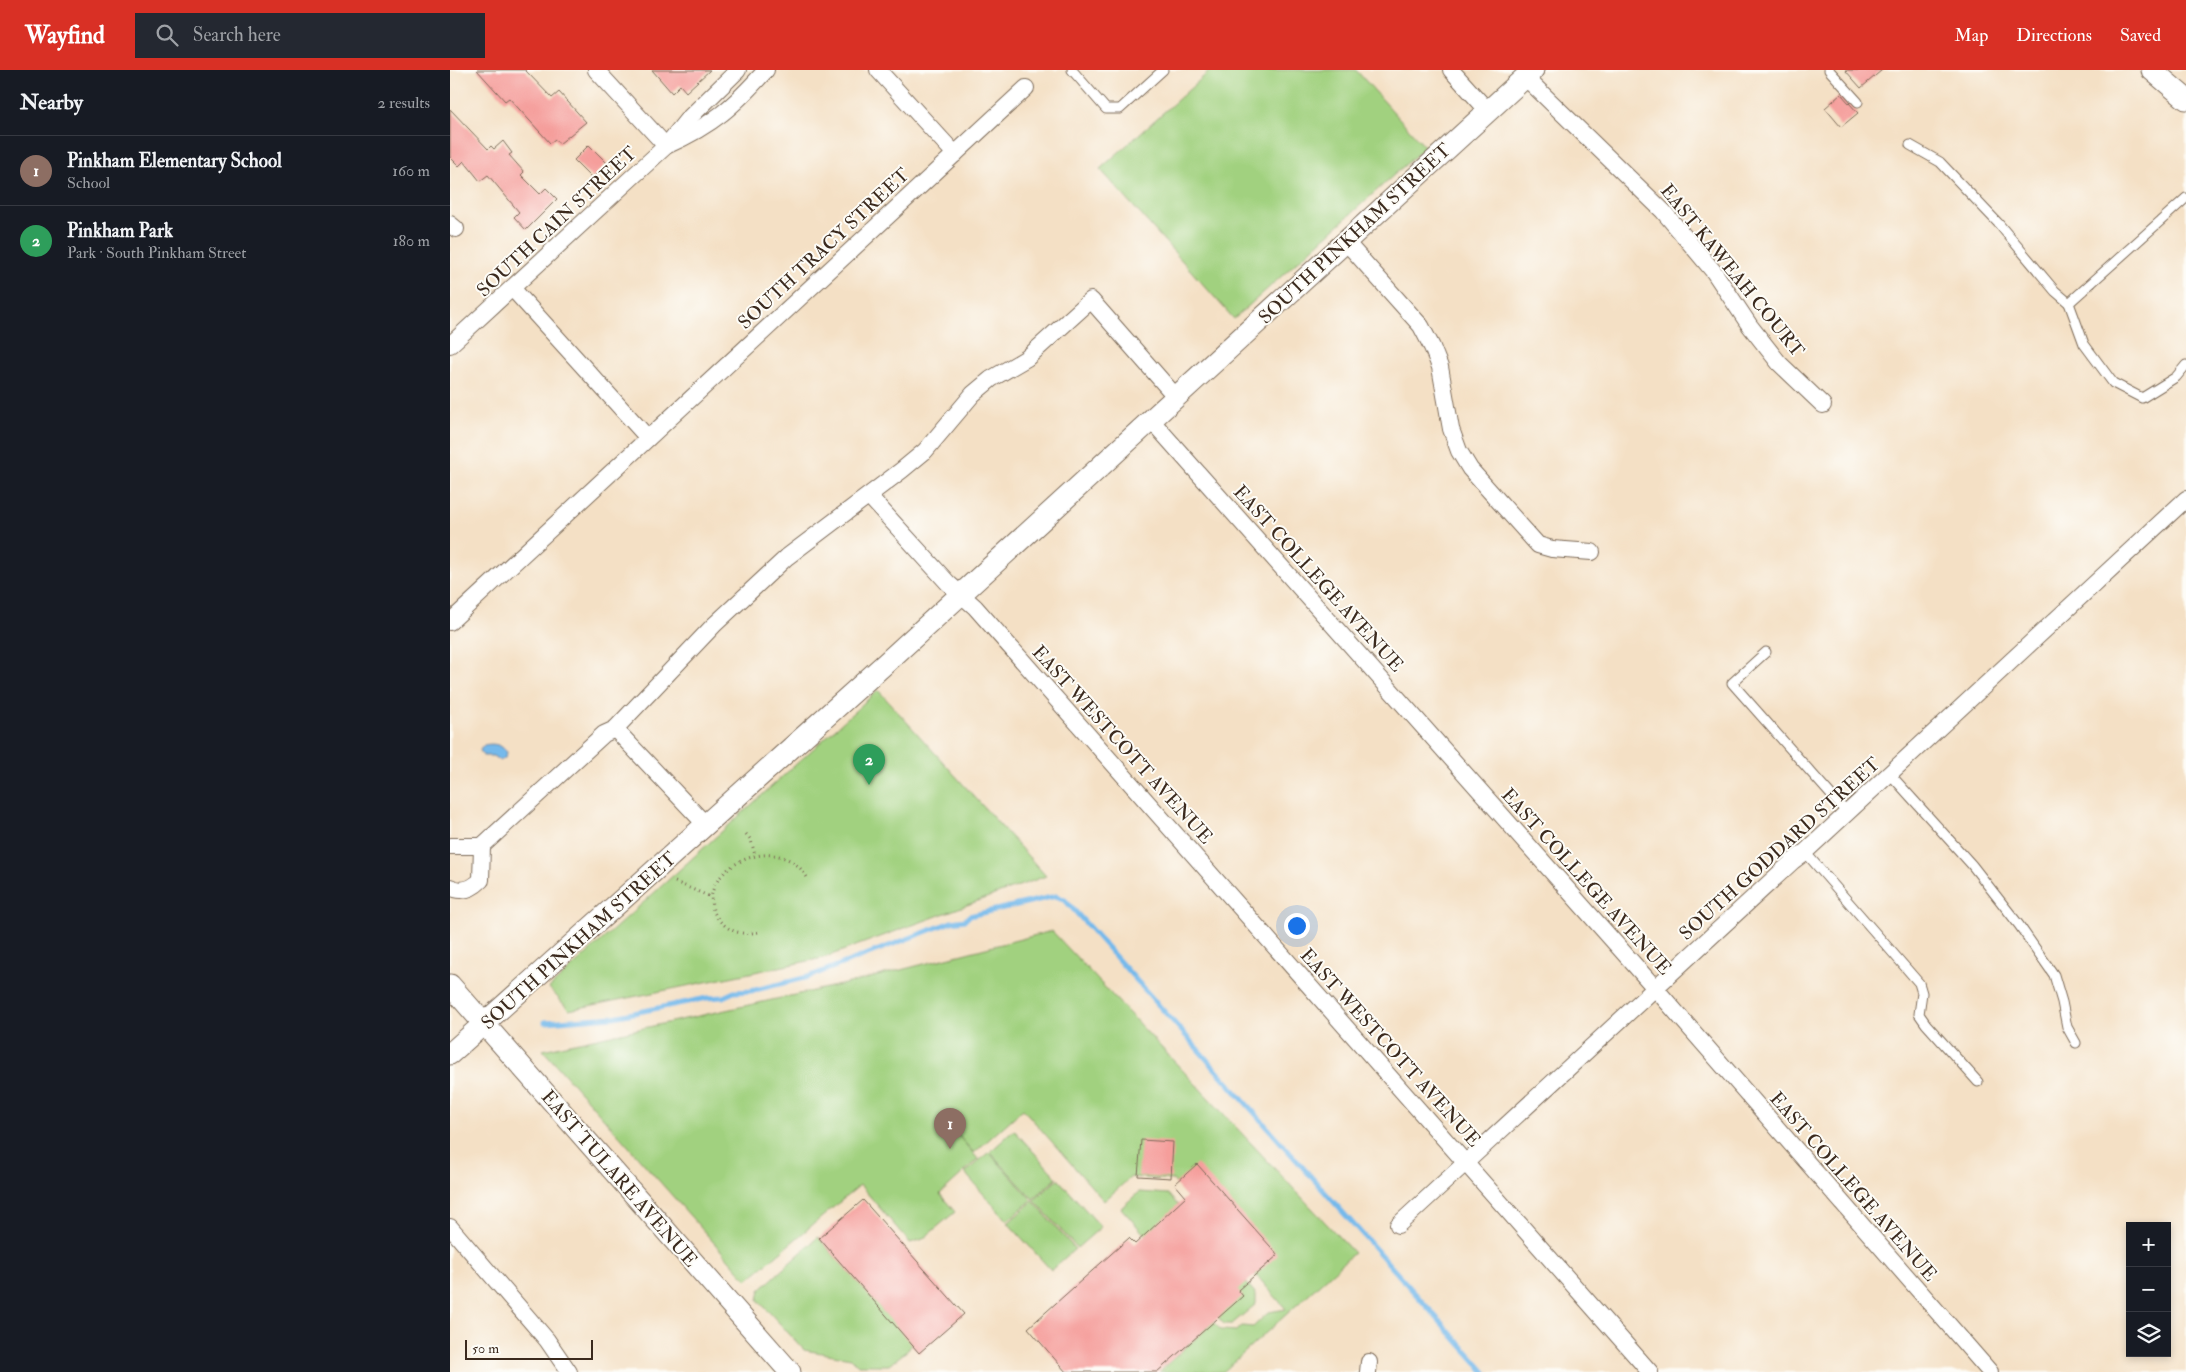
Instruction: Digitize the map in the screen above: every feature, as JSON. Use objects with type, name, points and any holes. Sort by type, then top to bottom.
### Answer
[{"type":"street","points":[[596,70],[666,146]]},
{"type":"street","name":"SOUTH CAIN STREET","points":[[450,345],[666,146],[686,121],[738,70]]},
{"type":"street","name":"SOUTH CAIN STREET","points":[[666,146],[694,134],[713,122],[743,96],[766,70]]},
{"type":"street","points":[[878,70],[955,154]]},
{"type":"street","points":[[1452,70],[1488,111]]},
{"type":"street","points":[[2152,70],[2186,99]]},
{"type":"street","name":"SOUTH PINKHAM STREET","points":[[450,1054],[961,595],[1529,74]]},
{"type":"street","name":"EAST KAWEAH COURT","points":[[1529,74],[1664,211],[1714,272],[1750,326],[1779,364],[1823,405]]},
{"type":"street","name":"SOUTH TRACY STREET","points":[[450,622],[1026,88]]},
{"type":"street","points":[[1346,242],[1421,326],[1425,333],[1440,367],[1451,429],[1459,450],[1470,469],[1538,545],[1552,550],[1592,552]]},
{"type":"street","points":[[512,288],[648,438]]},
{"type":"street","points":[[450,846],[482,846],[604,734],[614,729],[714,625],[787,557],[869,496],[925,451],[973,394],[991,379],[1027,358],[1091,300],[1176,397]]},
{"type":"street","name":"EAST COLLEGE AVENUE","points":[[1152,420],[1655,988],[1990,1372]]},
{"type":"street","points":[[869,496],[961,595]]},
{"type":"street","name":"SOUTH GODDARD STREET","points":[[1398,1224],[1890,774],[2186,499]]},
{"type":"street","name":"EAST WESTCOTT AVENUE","points":[[961,595],[975,607],[1650,1372]]},
{"type":"street","points":[[614,729],[706,824]]},
{"type":"street","points":[[450,887],[462,890],[469,889],[481,880],[482,846]]},
{"type":"street","name":"EAST TULARE AVENUE","points":[[450,985],[790,1372]]},
{"type":"street","points":[[450,1227],[547,1340],[569,1372]]},
{"type":"lane","points":[[1072,70],[1106,109],[1120,109],[1163,70]]},
{"type":"lane","points":[[1829,70],[1858,102]]},
{"type":"lane","points":[[1910,144],[1940,162],[1998,223],[2055,291],[2069,303],[2084,344],[2113,383],[2142,398],[2176,377],[2186,365]]},
{"type":"lane","points":[[2069,303],[2186,198]]},
{"type":"lane","points":[[1766,652],[1732,683],[1847,813]]},
{"type":"lane","points":[[1890,774],[1972,866],[2019,925],[2054,975],[2067,1027],[2076,1043]]},
{"type":"lane","points":[[1805,852],[1919,983],[1922,993],[1919,1014],[1978,1082]]},
{"type":"path","points":[[746,834],[751,840],[755,855]]},
{"type":"path","points":[[758,932],[739,934],[729,930],[713,912],[711,897],[716,882],[744,859],[755,855],[776,856],[793,862],[808,879]]},
{"type":"path","points":[[675,882],[711,897]]},
{"type":"green space","points":[[1211,70],[1356,70],[1425,147],[1234,319],[1100,169]]},
{"type":"green space","points":[[878,690],[1046,876],[823,958],[569,1010],[549,988]]},
{"type":"green space","points":[[1052,931],[1354,1253],[1223,1372],[1159,1372],[1213,1322],[1221,1330],[1236,1331],[1242,1326],[1253,1327],[1269,1312],[1286,1309],[1173,1180],[1131,1177],[1104,1201],[1023,1109],[974,1153],[956,1133],[978,1159],[940,1194],[955,1212],[923,1239],[910,1243],[860,1185],[747,1280],[543,1050],[854,982]]},
{"type":"green space","points":[[1014,1130],[1057,1178],[1033,1199],[990,1152]]},
{"type":"green space","points":[[989,1152],[1032,1200],[1007,1221],[965,1173]]},
{"type":"green space","points":[[1058,1179],[1101,1227],[1077,1248],[1034,1200]]},
{"type":"green space","points":[[1139,1192],[1168,1194],[1256,1294],[1256,1304],[1232,1324],[1224,1324],[1121,1208]]},
{"type":"green space","points":[[1033,1201],[1075,1249],[1051,1270],[1008,1223]]},
{"type":"green space","points":[[818,1237],[911,1343],[909,1349],[889,1365],[858,1365],[851,1358],[804,1350],[758,1300],[760,1290]]},
{"type":"water","points":[[494,744],[505,749],[507,752],[506,757],[500,761],[493,756],[483,756],[480,750],[484,745]]},
{"type":"building","points":[[477,70],[525,70],[552,98],[559,92],[586,122],[559,144],[555,139],[550,143],[509,98],[505,101]]},
{"type":"building","points":[[652,70],[710,70],[686,92],[680,85],[672,93]]},
{"type":"building","points":[[1845,70],[1882,70],[1861,88]]},
{"type":"building","points":[[1841,94],[1858,113],[1841,127],[1825,108]]},
{"type":"building","points":[[450,109],[488,149],[491,146],[494,149],[503,141],[512,153],[509,155],[524,172],[521,175],[540,194],[546,188],[557,199],[526,230],[514,217],[519,212],[488,175],[480,181],[464,161],[459,166],[450,157]]},
{"type":"building","points":[[589,145],[607,163],[592,178],[574,160]]},
{"type":"building","points":[[1141,1140],[1173,1142],[1171,1178],[1138,1176]]},
{"type":"building","points":[[1197,1164],[1278,1255],[1238,1290],[1243,1296],[1157,1372],[1066,1372],[1028,1328],[1129,1238],[1135,1244],[1186,1197],[1175,1184]]},
{"type":"building","points":[[863,1200],[964,1314],[919,1353],[819,1238]]},
{"type":"waterway","points":[[545,1022],[614,1017],[707,998],[723,997],[734,992],[751,991],[808,977],[951,922],[965,920],[969,916],[1056,896],[1065,900],[1485,1372]]},
{"type":"place","name":"Pinkham Park","points":[[869,785]]},
{"type":"place","name":"Pinkham Elementary School","points":[[950,1149]]}]
